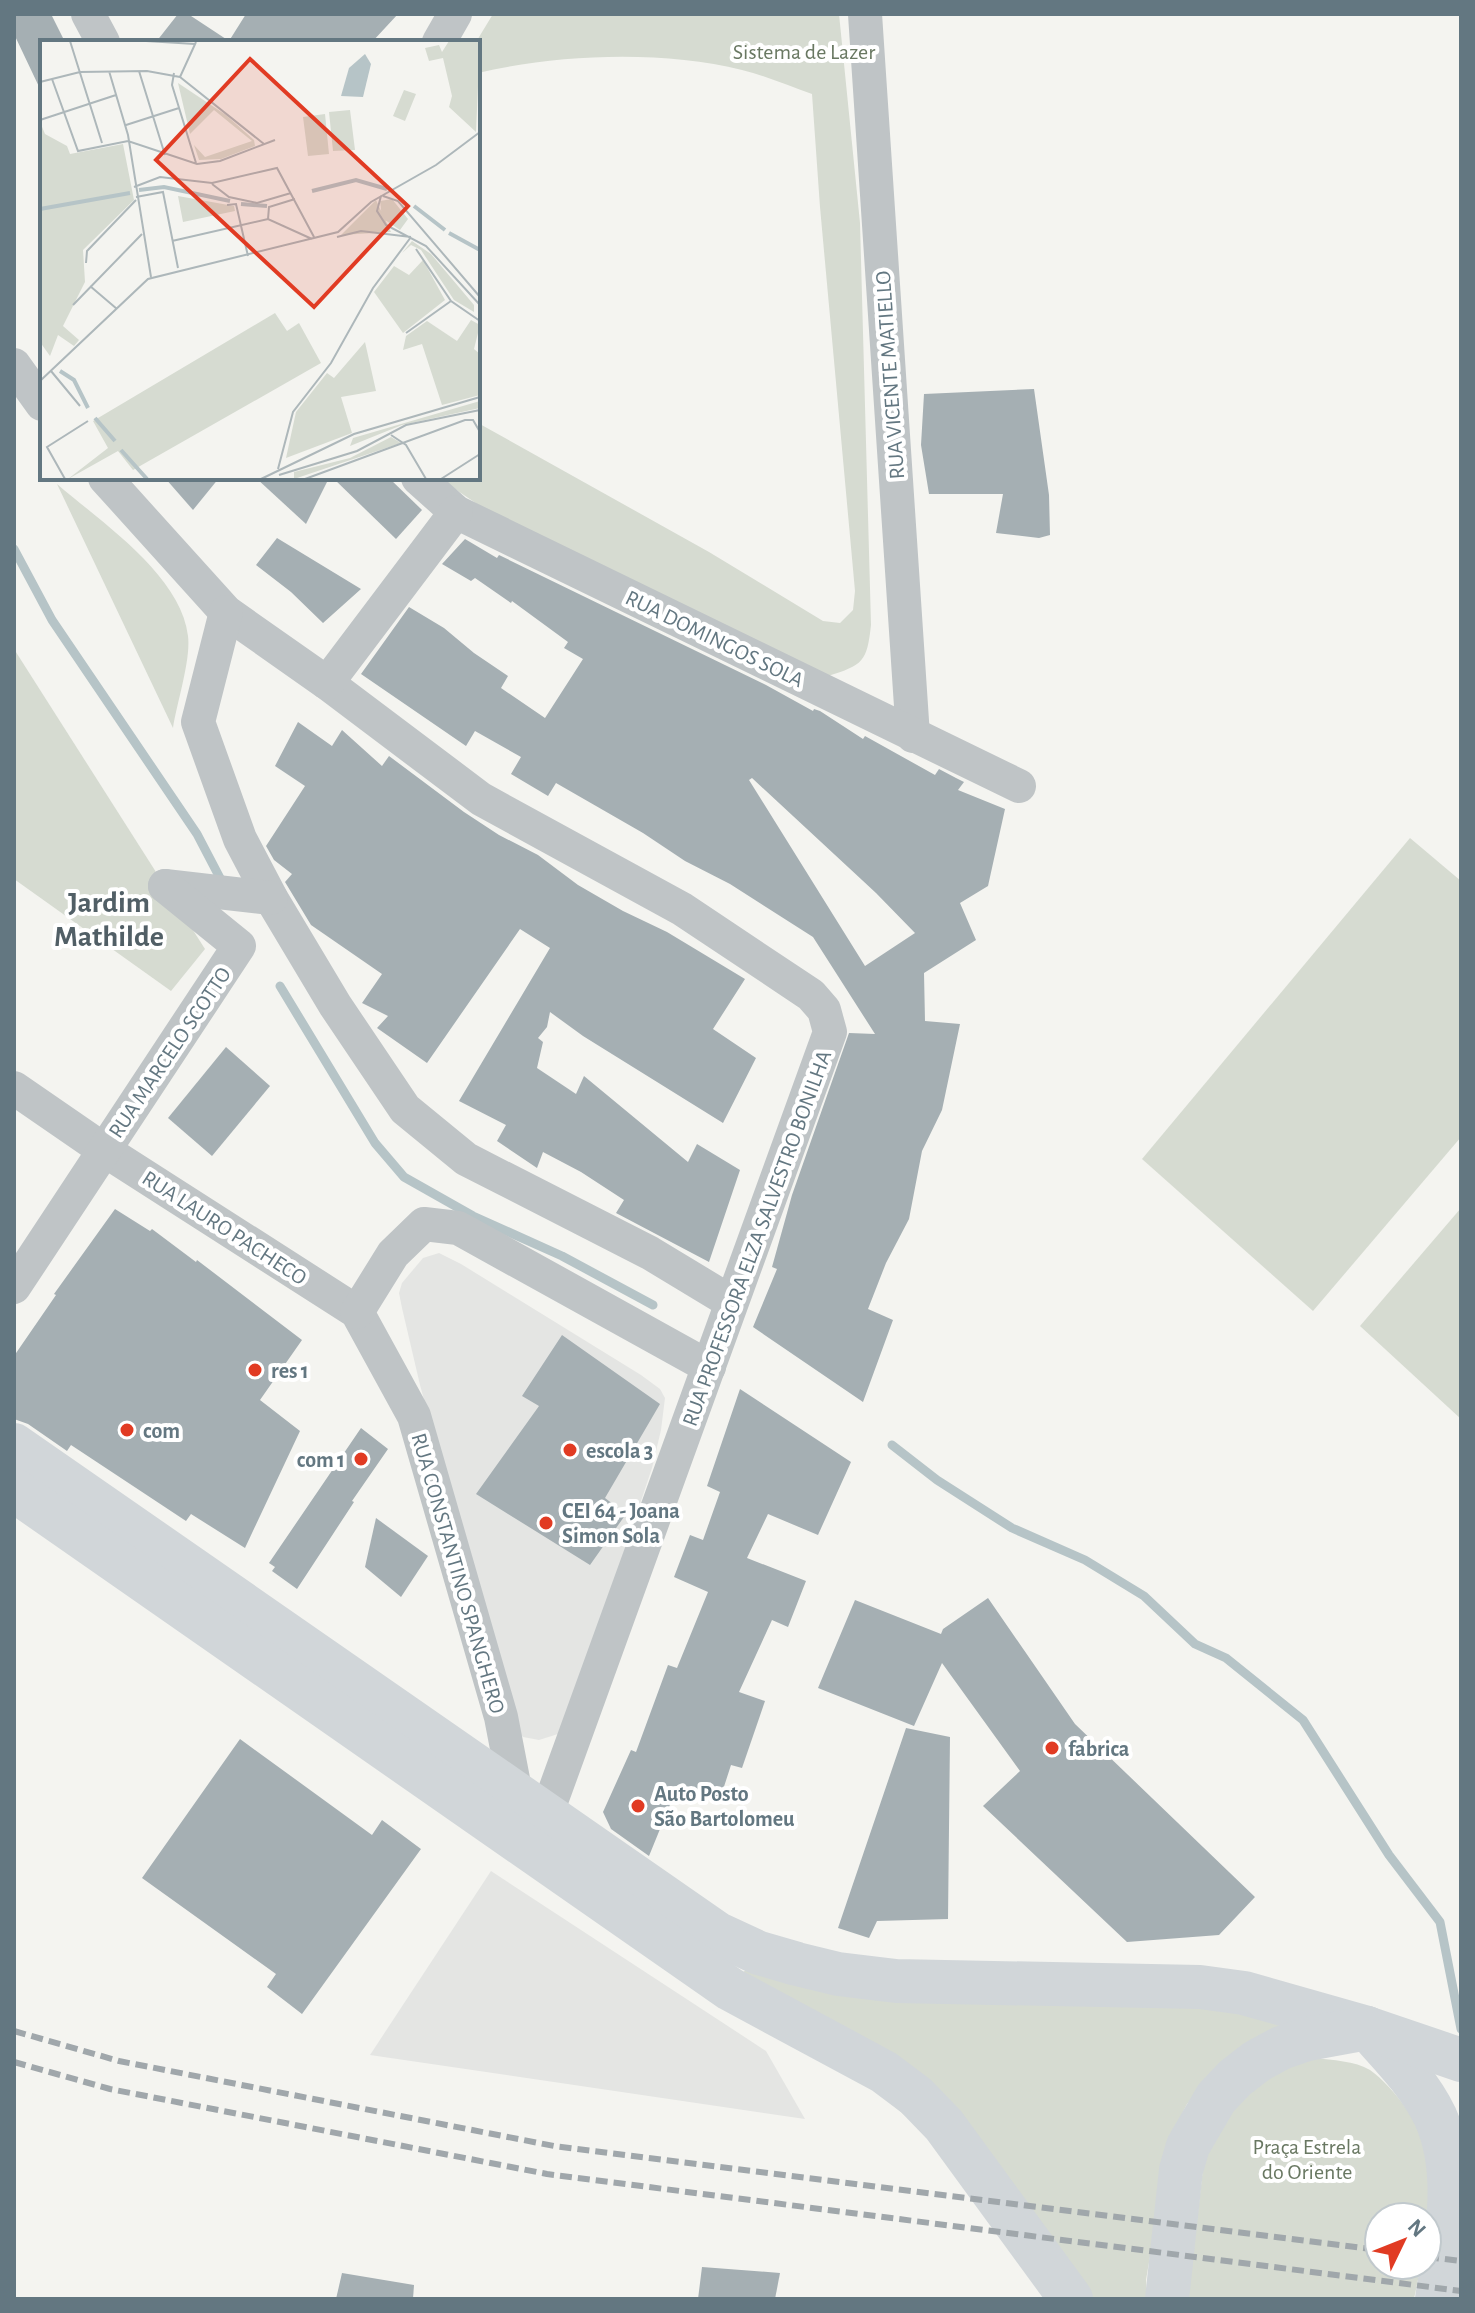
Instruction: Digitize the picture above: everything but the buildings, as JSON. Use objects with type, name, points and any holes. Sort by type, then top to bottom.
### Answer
[{"type":"main road","points":[[14,1445],[529,1819],[730,1989],[884,2072],[916,2096],[944,2125],[1071,2299]]},
{"type":"main road","points":[[14,1490],[529,1819],[718,1934],[759,1953],[824,1971],[896,1981],[1200,1987],[1244,1993],[1367,2028],[1461,2060]]},
{"type":"main road","points":[[1367,2028],[1414,2083],[1434,2114],[1441,2132],[1448,2165],[1454,2227],[1437,2299]]},
{"type":"main road","points":[[1167,2299],[1181,2170],[1188,2146],[1216,2098],[1257,2061],[1281,2048],[1307,2039],[1367,2028]]},
{"type":"street","points":[[440,40],[455,14]]},
{"type":"street","name":"RUA VICENTE MATIELLO","points":[[865,14],[913,736]]},
{"type":"street","points":[[14,365],[40,401]]},
{"type":"street","name":"RUA PROFESSORA ELZA SALVESTRO BONILHA","points":[[107,480],[226,612],[327,683],[481,799],[682,909],[811,995],[824,1010],[830,1032],[709,1367],[529,1819]]},
{"type":"street","name":"RUA DOMINGOS SOLA","points":[[420,480],[456,512],[1019,786]]},
{"type":"street","points":[[327,683],[456,512]]},
{"type":"street","points":[[226,612],[198,722],[240,839],[335,1005],[405,1109],[466,1159],[650,1253],[731,1302]]},
{"type":"street","name":"RUA MARCELO SCOTTO","points":[[14,1287],[239,946],[165,886],[271,898]]},
{"type":"street","name":"RUA LAURO PACHECO","points":[[14,1088],[104,1150],[357,1312]]},
{"type":"street","points":[[357,1312],[393,1254],[424,1224],[458,1228],[709,1367]]},
{"type":"street","name":"RUA CONSTANTINO SPANGHERO","points":[[357,1312],[414,1416],[529,1819]]},
{"type":"shaded area","name":"CEI 64 - Joana Simon Sola","points":[[439,1253],[641,1375],[660,1389],[665,1398],[652,1468],[558,1734],[539,1740],[523,1737],[515,1729],[420,1385],[402,1308],[399,1293],[402,1283],[423,1258]]},
{"type":"shaded area","points":[[491,1871],[766,2051],[805,2119],[370,2055]]},
{"type":"green space","name":"Sistema de Lazer","points":[[493,14],[839,14],[860,223],[871,625],[868,647],[856,665],[828,676],[480,506],[442,480],[480,480],[480,424],[709,552],[823,621],[840,623],[853,610],[855,591],[812,94],[742,70],[678,59],[576,58],[480,73],[480,40],[477,40]]},
{"type":"green space","points":[[57,484],[136,551],[171,592],[182,614],[188,646],[173,728]]},
{"type":"green space","points":[[14,649],[205,949],[171,991],[14,879]]},
{"type":"green space","points":[[1410,838],[1461,881],[1461,1137],[1313,1311],[1142,1159]]},
{"type":"green space","points":[[1461,1208],[1461,1419],[1360,1326]]},
{"type":"green space","points":[[749,1965],[1156,2002],[1292,2021],[1206,2080],[1187,2104],[1170,2138],[1146,2280],[1147,2299],[1087,2299],[1025,2216],[740,1977]]},
{"type":"green space","name":"Praça Estrela do Oriente","points":[[1315,2058],[1350,2063],[1370,2070],[1399,2099],[1428,2149],[1432,2168],[1429,2201],[1363,2201],[1363,2281],[1418,2281],[1414,2299],[1188,2299],[1206,2142],[1259,2079]]},
{"type":"waterway","points":[[14,549],[52,620],[197,834],[220,878]]},
{"type":"waterway","points":[[280,986],[375,1143],[404,1177],[473,1216],[562,1256],[653,1305]]},
{"type":"waterway","points":[[892,1445],[937,1480],[1012,1528],[1085,1560],[1144,1596],[1195,1644],[1226,1658],[1303,1720],[1389,1855],[1440,1922],[1461,2029]]},
{"type":"railway","points":[[14,2031],[119,2061],[554,2146],[1363,2248]]},
{"type":"railway","points":[[14,2062],[110,2089],[547,2174],[1461,2291]]},
{"type":"railway","points":[[1443,2259],[1461,2261]]},
{"type":"place","name":"res 1","points":[[255,1370]]},
{"type":"place","name":"com","points":[[127,1430]]},
{"type":"place","name":"escola 3","points":[[570,1450]]},
{"type":"place","name":"com 1","points":[[361,1459]]},
{"type":"place","name":"CEI 64 - Joana Simon Sola","points":[[546,1523]]},
{"type":"place","name":"fabrica","points":[[1052,1748]]},
{"type":"place","name":"Auto Posto São Bartolomeu","points":[[638,1806]]},
{"type":"district","name":"Jardim Mathilde","points":[[109,919]]}]
